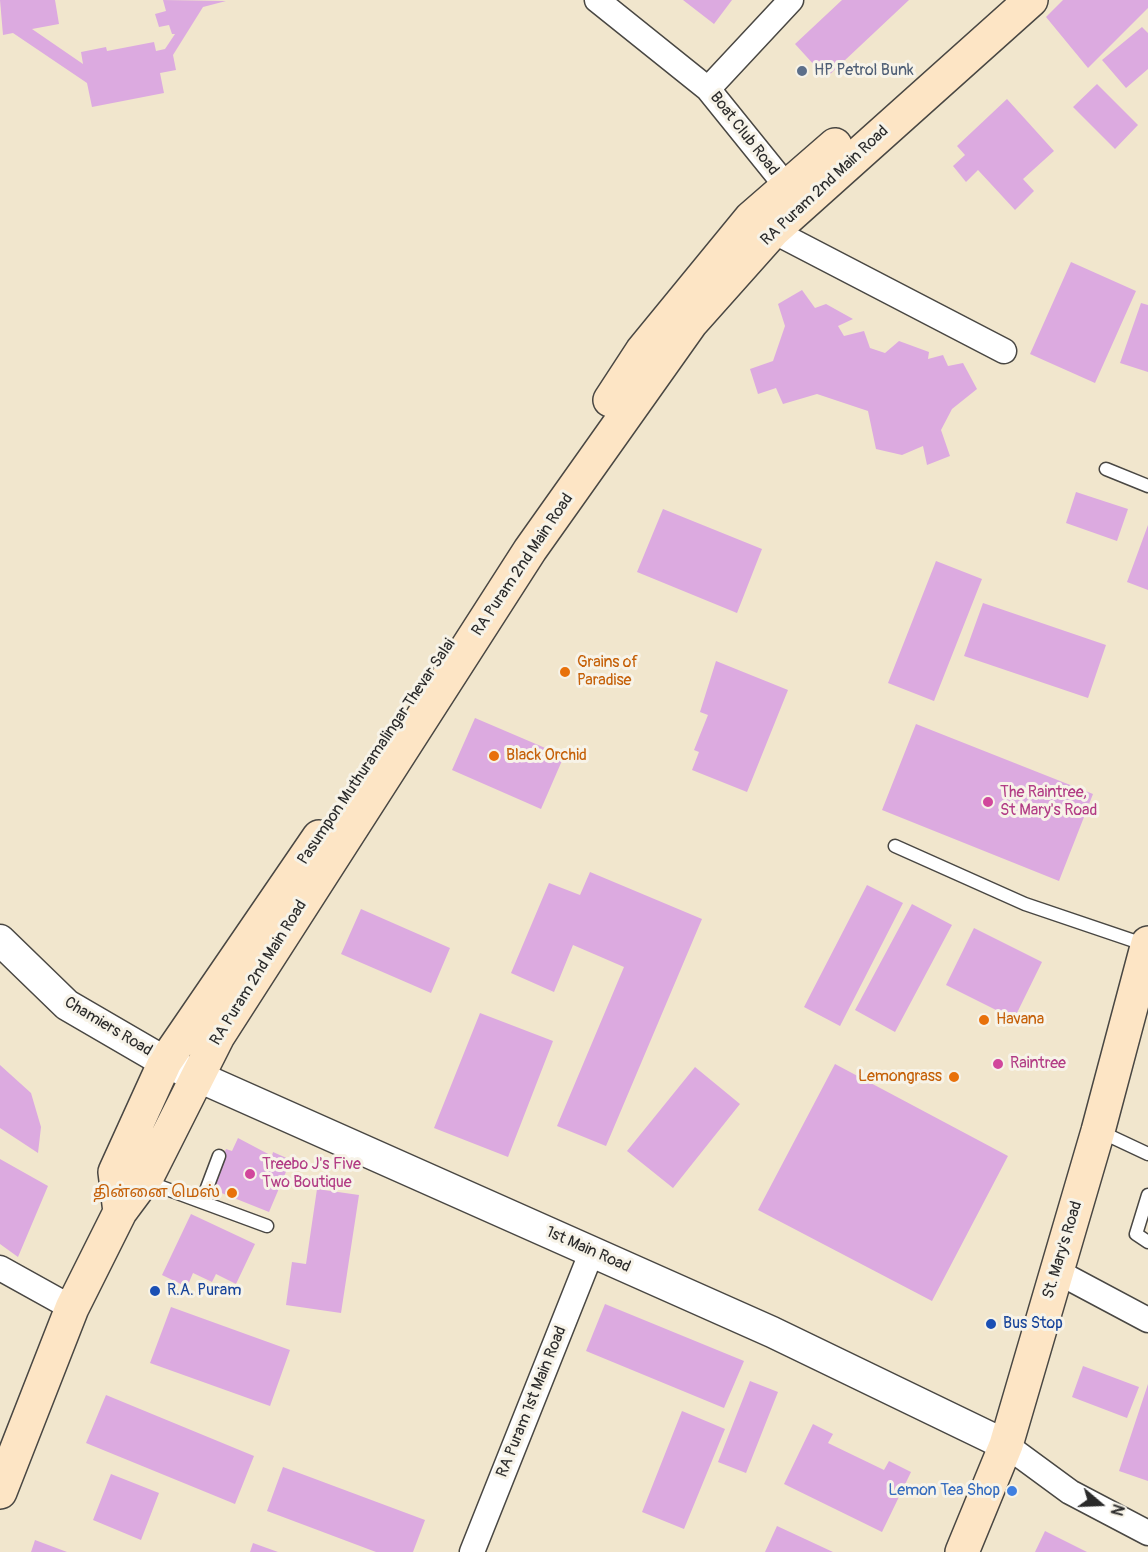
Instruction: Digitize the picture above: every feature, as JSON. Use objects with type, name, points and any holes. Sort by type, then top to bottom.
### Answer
[{"type":"main road","name":"Pasumpon Muthuramalingar Thevar Salai","points":[[165,1062],[477,605],[642,351],[751,218],[794,196],[1005,0]]},
{"type":"main road","name":"RA Puram 2nd Main Road","points":[[0,1492],[72,1308],[120,1212],[144,1181],[218,1036],[530,550],[691,323],[773,231],[794,196],[1031,0]]},
{"type":"main road","name":"St. Mary's Road","points":[[962,1552],[1006,1445],[1098,1131],[1140,1008],[1148,944]]},
{"type":"main road","points":[[120,1212],[115,1172],[165,1062]]},
{"type":"street","name":"Boat Club Road","points":[[597,0],[708,88],[794,196]]},
{"type":"street","points":[[708,88],[791,0]]},
{"type":"street","points":[[773,231],[1004,351]]},
{"type":"street","name":"Chamiers Road","points":[[0,940],[67,1005],[165,1062]]},
{"type":"street","name":"1st Main Road","points":[[165,1062],[772,1332],[1006,1445]]},
{"type":"street","name":"RA Puram 1st Main Road","points":[[472,1552],[592,1251]]},
{"type":"street","points":[[0,1268],[72,1308]]},
{"type":"street","points":[[1056,1271],[1148,1320]]},
{"type":"street","points":[[1006,1445],[1070,1492],[1148,1533]]},
{"type":"lane","points":[[1106,469],[1148,486]]},
{"type":"lane","points":[[895,846],[1025,904],[1148,944]]},
{"type":"lane","points":[[1098,1131],[1148,1154]]},
{"type":"lane","points":[[202,1201],[219,1156]]},
{"type":"lane","points":[[144,1181],[267,1226]]},
{"type":"lane","points":[[1148,1195],[1136,1234],[1148,1242]]},
{"type":"building","points":[[0,0],[55,0],[59,24],[32,29],[83,64],[81,52],[106,47],[107,51],[154,42],[156,51],[165,49],[175,34],[172,34],[169,25],[159,27],[155,14],[166,11],[163,0],[226,1],[203,7],[173,55],[176,70],[160,73],[164,93],[92,107],[87,83],[13,33],[3,35]]},
{"type":"building","points":[[683,0],[732,0],[714,24]]},
{"type":"building","points":[[842,0],[909,0],[826,78],[795,44]]},
{"type":"building","points":[[1063,0],[1148,0],[1148,8],[1088,68],[1046,17]]},
{"type":"building","points":[[1142,27],[1148,33],[1148,69],[1126,88],[1102,60]]},
{"type":"building","points":[[1097,84],[1138,125],[1115,149],[1073,107]]},
{"type":"building","points":[[1007,99],[1054,151],[1023,179],[1034,191],[1015,210],[978,170],[966,182],[953,166],[965,155],[957,146]]},
{"type":"building","points":[[1071,262],[1136,291],[1095,383],[1030,354]]},
{"type":"building","points":[[802,290],[815,308],[826,304],[853,319],[838,326],[844,336],[864,331],[870,348],[885,353],[899,341],[929,352],[928,359],[943,355],[948,366],[963,363],[977,389],[952,409],[941,430],[950,456],[927,465],[923,446],[902,455],[876,449],[868,411],[817,394],[783,404],[776,388],[758,394],[750,369],[773,361],[785,326],[778,304]]},
{"type":"building","points":[[1141,303],[1148,305],[1148,372],[1120,363]]},
{"type":"building","points":[[1076,492],[1128,509],[1117,541],[1066,523]]},
{"type":"building","points":[[663,509],[762,549],[737,613],[637,572]]},
{"type":"building","points":[[1148,525],[1148,590],[1127,582]]},
{"type":"building","points":[[936,561],[982,579],[934,701],[888,683]]},
{"type":"building","points":[[983,603],[1106,645],[1088,698],[964,656]]},
{"type":"building","points":[[716,661],[788,690],[747,792],[692,770],[699,752],[694,750],[708,715],[700,712]]},
{"type":"building","points":[[475,718],[564,756],[541,809],[452,770]]},
{"type":"building","name":"The Raintree, St Mary's Road","points":[[916,724],[1093,794],[1059,881],[882,810]]},
{"type":"building","points":[[590,872],[702,919],[606,1146],[557,1126],[624,967],[573,945],[554,992],[511,973],[549,883],[580,895]]},
{"type":"building","points":[[867,885],[903,903],[840,1026],[804,1007]]},
{"type":"building","points":[[912,904],[952,925],[895,1032],[855,1010]]},
{"type":"building","points":[[361,909],[450,948],[431,993],[341,954]]},
{"type":"building","points":[[974,928],[1042,962],[1014,1019],[946,985]]},
{"type":"building","points":[[480,1013],[553,1041],[508,1157],[434,1128]]},
{"type":"building","points":[[835,1064],[1008,1156],[932,1301],[758,1210]]},
{"type":"building","points":[[0,1065],[31,1093],[41,1127],[38,1153],[0,1128]]},
{"type":"building","points":[[695,1067],[740,1104],[673,1188],[627,1151]]},
{"type":"building","name":"Treebo J's Five Two Boutique","points":[[238,1138],[272,1156],[273,1152],[291,1160],[269,1212],[209,1188],[226,1149],[232,1151]]},
{"type":"building","points":[[0,1159],[48,1186],[18,1257],[0,1244]]},
{"type":"building","points":[[317,1189],[359,1195],[341,1313],[286,1305],[292,1262],[306,1264]]},
{"type":"building","points":[[191,1214],[255,1244],[236,1284],[216,1274],[212,1282],[193,1273],[187,1287],[162,1275]]},
{"type":"building","points":[[605,1304],[744,1361],[724,1408],[586,1351]]},
{"type":"building","points":[[171,1307],[290,1350],[270,1406],[150,1363]]},
{"type":"building","points":[[1083,1366],[1139,1387],[1127,1418],[1072,1397]]},
{"type":"building","points":[[750,1381],[778,1392],[746,1473],[718,1462]]},
{"type":"building","points":[[1148,1384],[1148,1481],[1119,1471]]},
{"type":"building","points":[[106,1395],[254,1456],[235,1504],[86,1443]]},
{"type":"building","points":[[682,1411],[725,1429],[684,1529],[642,1512]]},
{"type":"building","points":[[813,1424],[833,1434],[828,1443],[884,1470],[889,1461],[911,1472],[882,1532],[784,1484]]},
{"type":"building","points":[[283,1467],[425,1520],[413,1552],[376,1552],[267,1511]]},
{"type":"building","points":[[111,1474],[159,1493],[141,1540],[93,1520]]},
{"type":"building","points":[[777,1526],[833,1552],[765,1552]]},
{"type":"building","points":[[1045,1531],[1087,1552],[1035,1552]]},
{"type":"building","points":[[35,1540],[67,1552],[31,1552]]},
{"type":"building","points":[[253,1543],[278,1552],[250,1552]]},
{"type":"place","name":"HP Petrol Bunk","points":[[802,71]]},
{"type":"place","name":"Grains of Paradise","points":[[565,672]]},
{"type":"place","name":"Black Orchid","points":[[494,756]]},
{"type":"place","name":"The Raintree, St Mary's Road","points":[[988,802]]},
{"type":"place","name":"Havana","points":[[984,1020]]},
{"type":"place","name":"Raintree","points":[[998,1064]]},
{"type":"place","name":"Lemongrass","points":[[954,1077]]},
{"type":"place","name":"Treebo J's Five Two Boutique","points":[[250,1174]]},
{"type":"place","name":"தின்னை மெஸ்","points":[[232,1193]]},
{"type":"place","name":"R.A. Puram","points":[[155,1291]]},
{"type":"place","name":"Bus Stop","points":[[991,1324]]},
{"type":"place","name":"Lemon Tea Shop","points":[[1012,1491]]}]
